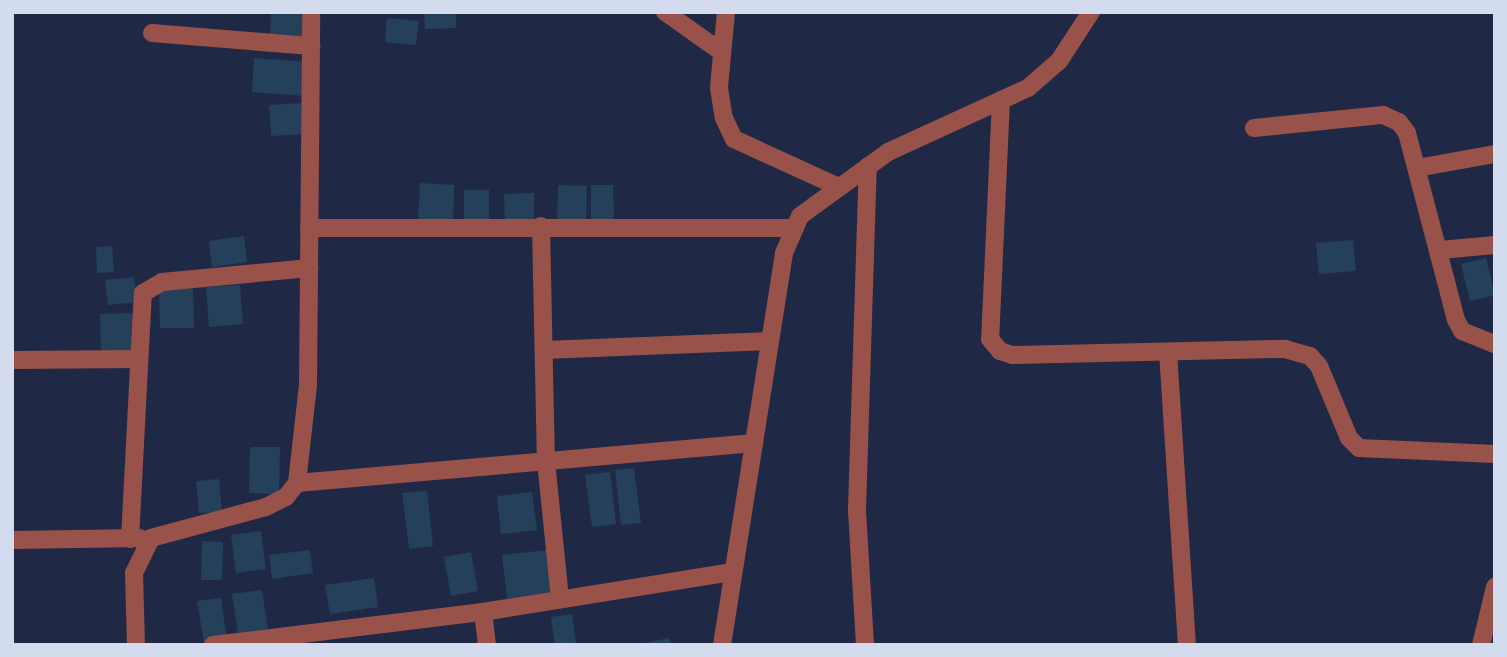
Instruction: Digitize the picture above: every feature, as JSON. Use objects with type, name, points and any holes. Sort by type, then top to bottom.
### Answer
[{"type":"street","points":[[12,540],[151,538],[266,508],[286,497],[296,483],[308,385],[311,12]]},
{"type":"street","points":[[665,12],[720,51]]},
{"type":"street","points":[[726,12],[727,32],[720,51],[720,98],[734,139],[839,187]]},
{"type":"street","points":[[722,645],[784,253],[800,216],[888,152],[1028,88],[1059,61],[1091,12]]},
{"type":"street","points":[[152,33],[311,47]]},
{"type":"street","points":[[1001,100],[989,339],[1000,351],[1012,355],[1286,349],[1310,356],[1328,380],[1349,438],[1359,448],[1495,454]]},
{"type":"street","points":[[1254,128],[1383,115],[1399,122],[1407,133],[1462,331],[1495,344]]},
{"type":"street","points":[[1417,168],[1495,154]]},
{"type":"street","points":[[865,645],[857,510],[868,166]]},
{"type":"street","points":[[541,226],[546,461],[560,599]]},
{"type":"street","points":[[309,228],[795,228]]},
{"type":"street","points":[[1440,250],[1495,245]]},
{"type":"street","points":[[130,539],[139,359],[147,287],[309,268]]},
{"type":"street","points":[[544,350],[770,341]]},
{"type":"street","points":[[1168,352],[1186,645]]},
{"type":"street","points":[[12,360],[139,359]]},
{"type":"street","points":[[296,483],[754,443]]},
{"type":"street","points":[[136,645],[134,573],[151,538]]},
{"type":"street","points":[[212,645],[352,637],[482,612],[733,572]]},
{"type":"street","points":[[1481,645],[1495,587]]},
{"type":"street","points":[[482,612],[487,645]]},
{"type":"building","points":[[271,12],[308,12],[307,39],[270,37]]},
{"type":"building","points":[[424,12],[456,12],[456,28],[425,29]]},
{"type":"building","points":[[387,18],[419,21],[416,45],[385,42]]},
{"type":"building","points":[[254,58],[308,62],[305,96],[252,92]]},
{"type":"building","points":[[301,103],[303,134],[271,136],[269,105]]},
{"type":"building","points":[[420,183],[454,185],[453,224],[418,222]]},
{"type":"building","points":[[558,185],[587,186],[586,223],[557,222]]},
{"type":"building","points":[[591,185],[613,185],[614,223],[591,224]]},
{"type":"building","points":[[464,190],[489,190],[489,220],[464,220]]},
{"type":"building","points":[[534,193],[534,222],[505,222],[504,194]]},
{"type":"building","points":[[244,236],[247,262],[212,267],[209,241]]},
{"type":"building","points":[[1353,240],[1356,271],[1319,274],[1316,243]]},
{"type":"building","points":[[112,246],[114,272],[97,273],[96,247]]},
{"type":"building","points":[[1486,258],[1495,295],[1470,301],[1461,264]]},
{"type":"building","points":[[134,277],[137,302],[108,305],[105,280]]},
{"type":"building","points":[[240,285],[243,324],[209,327],[206,287]]},
{"type":"building","points":[[193,287],[194,328],[160,328],[159,288]]},
{"type":"building","points":[[134,313],[135,351],[101,352],[100,314]]},
{"type":"building","points":[[250,447],[280,447],[279,494],[249,493]]},
{"type":"building","points":[[634,468],[641,523],[621,525],[615,470]]},
{"type":"building","points":[[610,472],[616,524],[592,527],[585,475]]},
{"type":"building","points":[[219,479],[222,512],[199,513],[196,481]]},
{"type":"building","points":[[427,491],[433,546],[409,549],[402,493]]},
{"type":"building","points":[[532,492],[537,530],[501,534],[497,496]]},
{"type":"building","points":[[261,531],[266,569],[236,573],[231,535]]},
{"type":"building","points":[[202,541],[223,542],[222,580],[201,580]]},
{"type":"building","points":[[310,550],[313,573],[272,579],[269,555]]},
{"type":"building","points":[[548,550],[554,599],[508,604],[502,555]]},
{"type":"building","points":[[471,552],[478,591],[451,596],[444,557]]},
{"type":"building","points":[[374,578],[378,607],[330,614],[325,585]]},
{"type":"building","points":[[262,590],[269,637],[239,641],[232,594]]},
{"type":"building","points":[[221,598],[227,640],[204,643],[197,601]]},
{"type":"building","points":[[572,614],[576,645],[555,645],[551,617]]},
{"type":"building","points":[[669,638],[671,645],[640,645],[640,644]]}]
